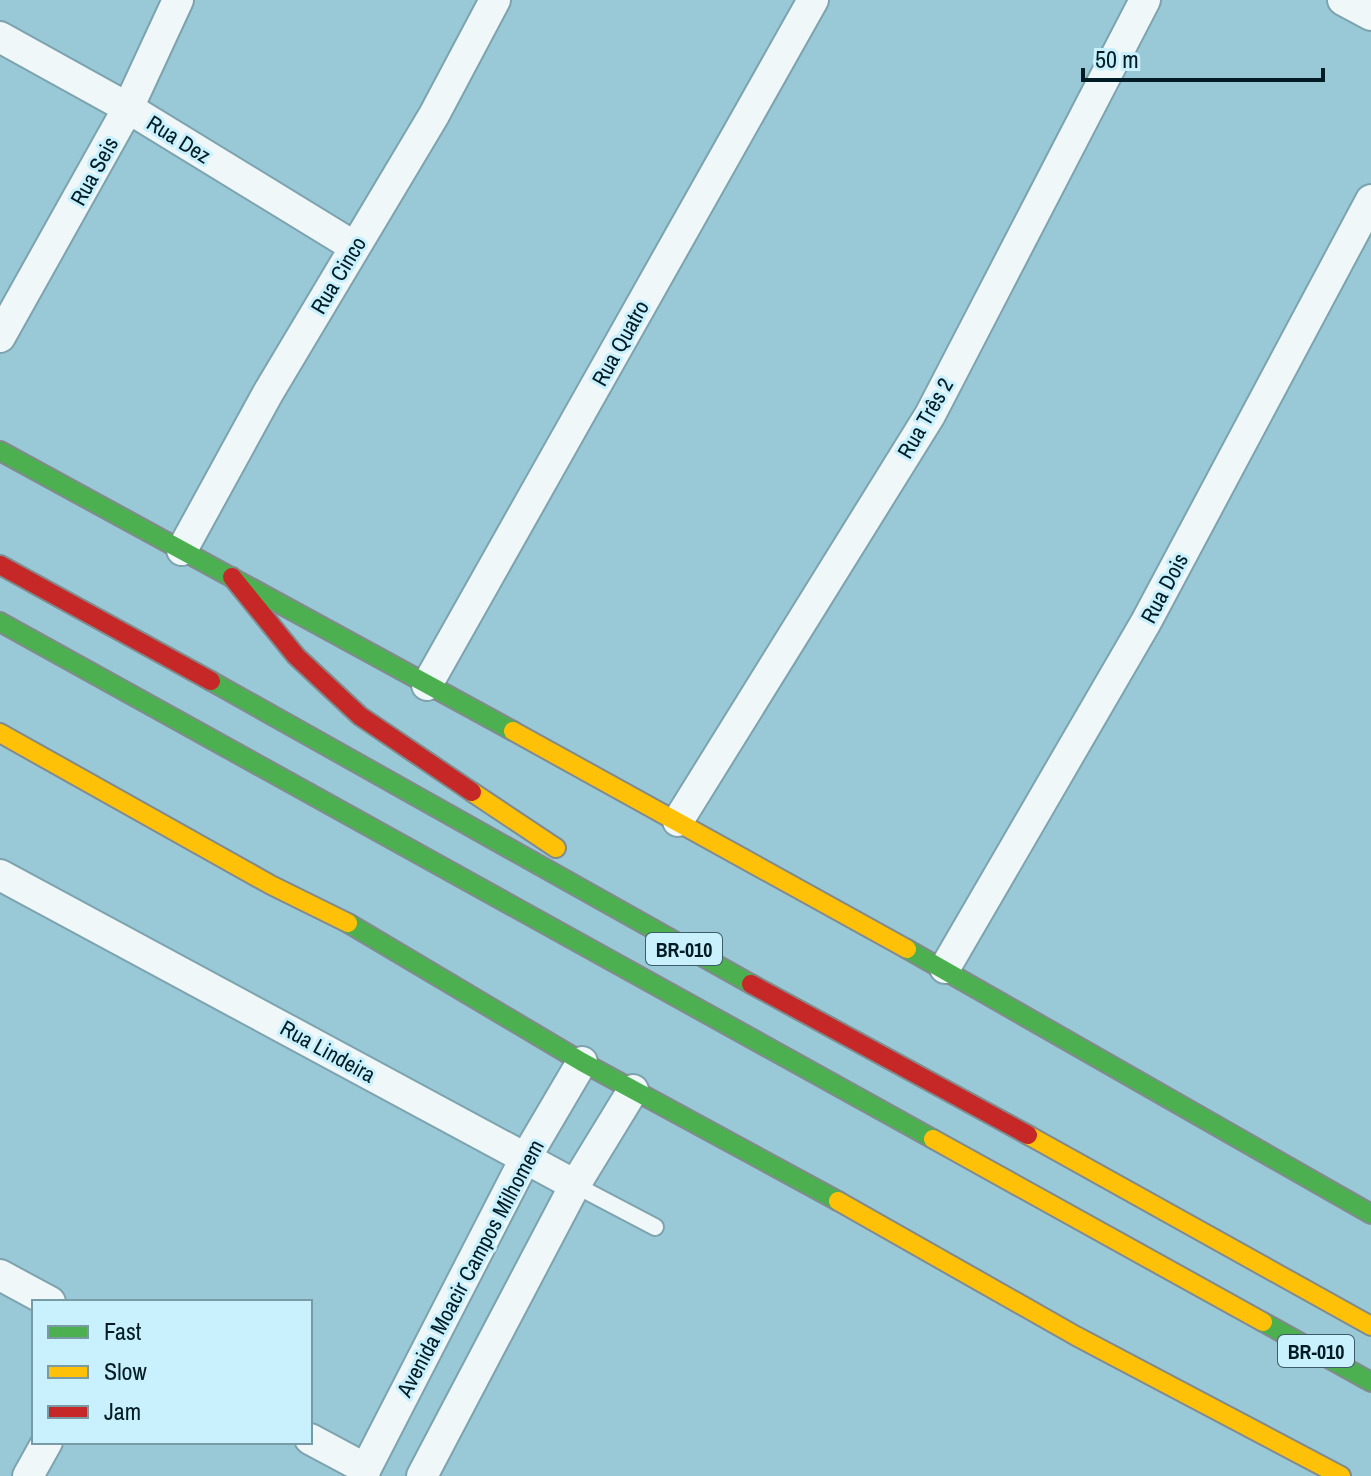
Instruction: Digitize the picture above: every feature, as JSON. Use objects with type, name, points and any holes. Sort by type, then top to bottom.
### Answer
[{"type":"main road","points":[[0,451],[945,968],[1371,1214]]},
{"type":"main road","name":"BR-010","points":[[0,565],[641,924],[875,1050],[1371,1326]]},
{"type":"main road","points":[[232,577],[296,656],[360,716],[575,862],[641,924]]},
{"type":"main road","name":"BR-010","points":[[0,622],[1371,1382]]},
{"type":"main road","points":[[28,659],[128,693]]},
{"type":"main road","points":[[0,733],[271,885],[349,924],[582,1062],[762,1157],[1076,1336],[1341,1476]]},
{"type":"street","name":"Rua Seis","points":[[0,337],[128,108],[178,0]]},
{"type":"street","name":"Rua Cinco","points":[[182,550],[268,393],[434,115],[495,0]]},
{"type":"street","name":"Rua Quatro","points":[[427,685],[813,0]]},
{"type":"street","name":"Rua Três 2","points":[[678,821],[930,415],[1145,0]]},
{"type":"street","points":[[1343,0],[1371,15]]},
{"type":"street","name":"Rua Dez","points":[[0,37],[128,108],[355,247]]},
{"type":"street","name":"Rua Dois","points":[[945,968],[1139,635],[1371,200]]},
{"type":"street","name":"Rua Lindeira","points":[[0,875],[575,1185]]},
{"type":"street","name":"Avenida Moacir Campos Milhomem","points":[[364,1472],[525,1159],[582,1062]]},
{"type":"street","points":[[422,1476],[575,1185],[633,1090]]},
{"type":"street","points":[[0,1275],[46,1300]]},
{"type":"street","points":[[312,1440],[364,1472]]},
{"type":"street","points":[[28,1476],[46,1444]]},
{"type":"lane","name":"Rua Lindeira","points":[[575,1185],[655,1227]]},
{"type":"traffic: fast","points":[[0,451],[513,731]]},
{"type":"traffic: fast","points":[[0,622],[933,1139]]},
{"type":"traffic: fast","points":[[211,681],[751,984]]},
{"type":"traffic: fast","points":[[348,923],[582,1062],[838,1201]]},
{"type":"traffic: fast","points":[[907,949],[1371,1214]]},
{"type":"traffic: fast","points":[[1263,1322],[1371,1382]]},
{"type":"traffic: slow","points":[[513,731],[907,949]]},
{"type":"traffic: slow","points":[[0,733],[271,885],[348,923]]},
{"type":"traffic: slow","points":[[472,792],[556,848]]},
{"type":"traffic: slow","points":[[1028,1135],[1371,1326]]},
{"type":"traffic: slow","points":[[933,1139],[1263,1322]]},
{"type":"traffic: slow","points":[[838,1201],[1076,1336],[1341,1476]]},
{"type":"traffic: jam","points":[[0,565],[211,681]]},
{"type":"traffic: jam","points":[[232,577],[296,656],[360,716],[472,792]]},
{"type":"traffic: jam","points":[[751,984],[1028,1135]]}]
